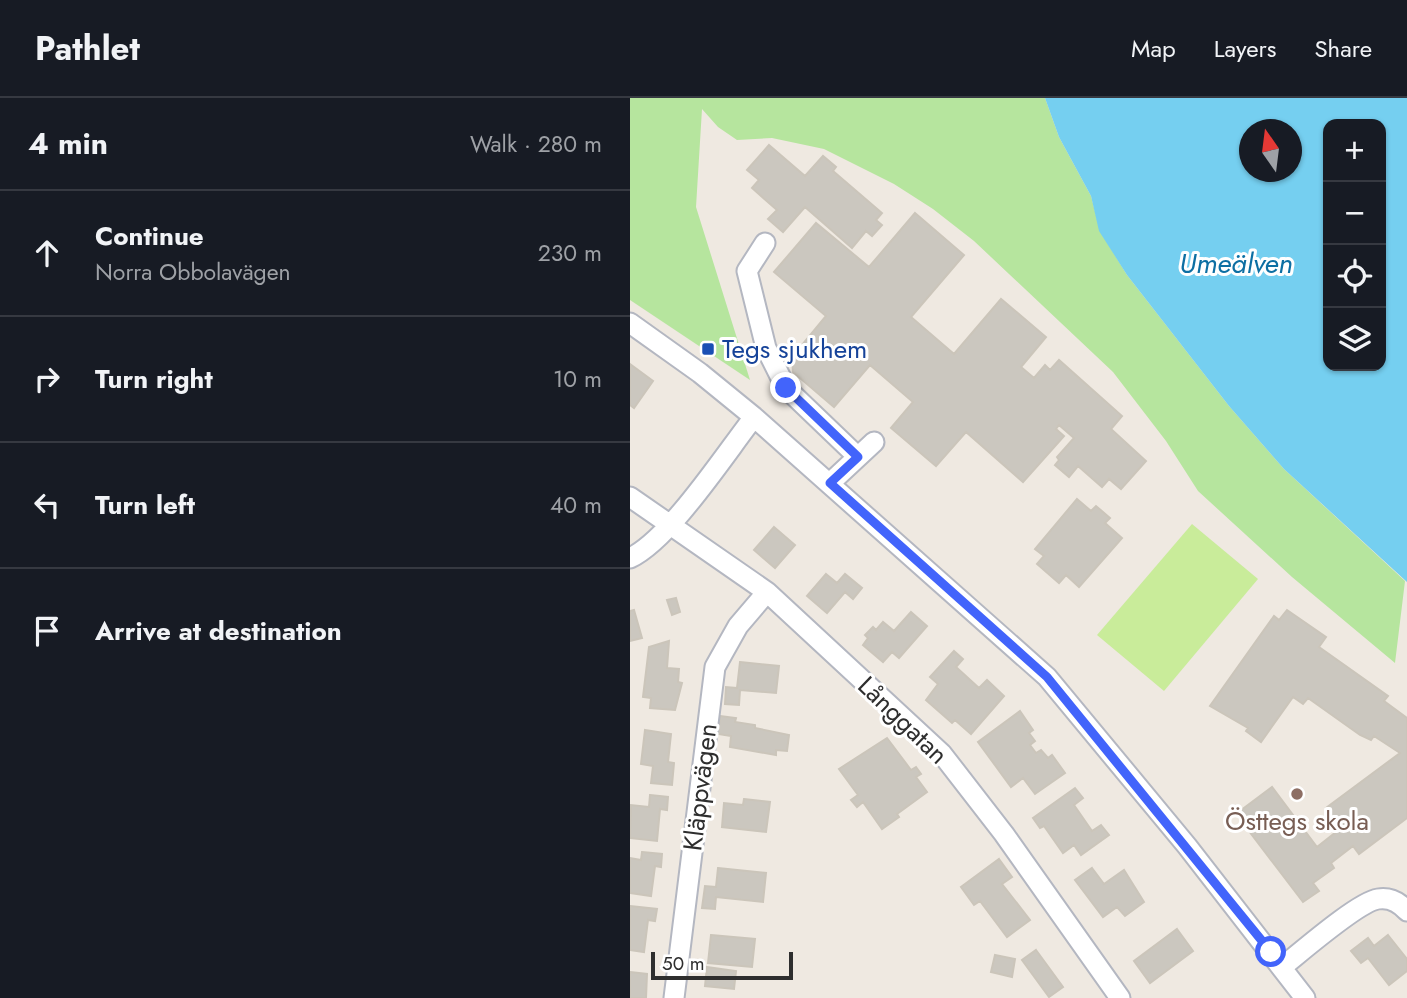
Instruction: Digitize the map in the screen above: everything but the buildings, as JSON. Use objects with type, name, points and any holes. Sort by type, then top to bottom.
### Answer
[{"type":"street","points":[[765,243],[747,271],[766,348],[786,388],[858,457]]},
{"type":"street","points":[[630,323],[700,373],[754,417],[1047,677],[1306,998]]},
{"type":"street","points":[[630,558],[641,553],[669,525],[754,417]]},
{"type":"street","points":[[830,483],[874,442]]},
{"type":"street","name":"Långgatan","points":[[630,497],[767,592],[942,754],[1004,834],[1121,998]]},
{"type":"street","name":"Kläppvägen","points":[[674,998],[715,667],[738,626],[767,592]]},
{"type":"street","points":[[1282,967],[1367,902],[1387,899],[1396,901],[1407,911]]},
{"type":"green space","points":[[630,98],[1045,98],[1059,137],[1091,196],[1100,231],[1127,275],[1229,406],[1284,469],[1405,581],[1395,663],[1292,577],[1198,491],[1166,441],[1113,372],[974,241],[933,209],[894,184],[824,149],[772,138],[737,140],[718,127],[702,109],[696,207],[750,380],[630,300]]},
{"type":"green space","points":[[1192,524],[1258,579],[1164,691],[1097,635]]},
{"type":"water","name":"Umeälven","points":[[1045,98],[1407,98],[1407,582],[1284,469],[1229,406],[1127,275],[1099,231],[1091,196],[1059,137]]},
{"type":"place","name":"Tegs sjukhem","points":[[708,349]]},
{"type":"place","name":"Östtegs skola","points":[[1297,794]]},
{"type":"route","points":[[786,388],[858,457],[830,483],[1047,677],[1271,952]]}]
